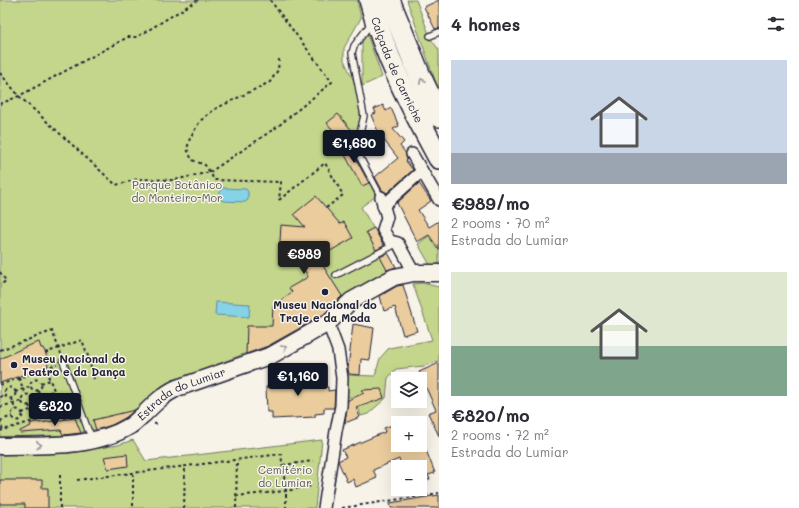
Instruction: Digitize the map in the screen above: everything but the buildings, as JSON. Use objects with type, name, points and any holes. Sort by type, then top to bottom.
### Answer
[{"type":"highway","name":"Calçada de Carriche","points":[[390,0],[420,76],[439,116]]},
{"type":"highway","points":[[397,0],[404,35]]},
{"type":"highway","name":"Calçada de Carriche","points":[[373,9],[391,60],[420,124],[439,158]]},
{"type":"street","points":[[412,154],[439,200]]},
{"type":"street","points":[[414,273],[398,243],[387,238],[383,230],[387,217],[382,202],[422,171]]},
{"type":"street","name":"Estrada do Lumiar","points":[[2,438],[76,443],[94,440],[114,434],[131,426],[166,394],[178,388],[272,355],[328,323],[350,301],[394,277],[414,273],[437,274]]},
{"type":"street","points":[[324,508],[341,406],[342,378],[338,350],[328,323]]},
{"type":"lane","points":[[373,9],[354,46],[352,53],[364,116],[356,150],[382,202]]},
{"type":"lane","points":[[430,36],[439,32]]},
{"type":"lane","points":[[336,275],[398,243]]},
{"type":"lane","points":[[63,361],[88,430],[94,440]]},
{"type":"path","points":[[0,104],[19,96],[128,37],[137,37],[198,0]]},
{"type":"path","points":[[0,73],[19,96],[116,185],[138,179],[174,180],[210,172],[277,127],[332,82],[270,0]]},
{"type":"path","points":[[279,58],[278,70],[270,82],[215,109],[200,121],[190,138],[187,149],[192,160],[204,165],[214,180],[281,182],[279,200],[325,163],[343,195],[326,208]]},
{"type":"path","points":[[0,272],[6,281],[0,285]]},
{"type":"path","points":[[0,350],[52,331],[63,361]]},
{"type":"path","points":[[45,353],[82,340],[94,379]]},
{"type":"path","points":[[0,385],[49,366]]},
{"type":"path","points":[[45,368],[63,412],[61,413],[63,418],[74,416]]},
{"type":"path","points":[[12,398],[15,395],[15,392],[31,386],[34,380],[32,373]]},
{"type":"path","points":[[19,378],[25,394]]},
{"type":"path","points":[[34,380],[38,380],[41,383]]},
{"type":"path","points":[[41,383],[50,380]]},
{"type":"path","points":[[7,382],[9,388],[12,388],[15,392]]},
{"type":"path","points":[[38,390],[41,383]]},
{"type":"path","points":[[31,386],[33,389],[38,390]]},
{"type":"path","points":[[5,395],[6,390],[9,388]]},
{"type":"path","points":[[38,390],[41,400],[38,407]]},
{"type":"path","points":[[32,398],[54,391]]},
{"type":"path","points":[[25,394],[29,394],[32,398]]},
{"type":"path","points":[[21,401],[21,397],[25,394]]},
{"type":"path","points":[[0,397],[5,395]]},
{"type":"path","points":[[5,395],[7,398],[12,398]]},
{"type":"path","points":[[2,438],[0,421],[12,416],[12,413],[15,410],[12,398]]},
{"type":"path","points":[[29,405],[32,402],[32,398]]},
{"type":"path","points":[[41,400],[46,401],[48,404]]},
{"type":"path","points":[[47,417],[45,411],[48,404],[58,400]]},
{"type":"path","points":[[0,407],[21,401]]},
{"type":"path","points":[[21,401],[24,405],[29,405]]},
{"type":"path","points":[[29,405],[35,421]]},
{"type":"path","points":[[22,413],[38,407]]},
{"type":"path","points":[[38,407],[41,411],[45,411]]},
{"type":"path","points":[[15,410],[19,410],[22,413]]},
{"type":"path","points":[[20,426],[19,420],[22,413]]},
{"type":"path","points":[[2,438],[20,426],[61,413]]},
{"type":"path","points":[[12,416],[14,419],[19,420]]},
{"type":"path","points":[[0,431],[2,438]]},
{"type":"path","points":[[77,480],[281,454],[286,490],[286,508]]},
{"type":"path","points":[[236,508],[237,460]]},
{"type":"path","points":[[283,465],[313,461]]},
{"type":"path","points":[[184,508],[185,466]]},
{"type":"path","points":[[60,472],[60,508]]},
{"type":"path","points":[[133,473],[133,508]]},
{"type":"path","points":[[236,496],[311,486]]},
{"type":"path","points":[[342,508],[439,493]]},
{"type":"green space","name":"Parque Botânico do Monteiro-Mor","points":[[0,0],[357,0],[361,18],[344,48],[344,60],[360,98],[360,117],[357,135],[347,145],[363,170],[376,196],[361,207],[397,269],[326,310],[327,312],[272,346],[266,348],[265,346],[176,380],[122,424],[96,431],[93,429],[82,432],[81,435],[0,437]]},
{"type":"green space","points":[[407,0],[416,0],[431,39],[439,50],[439,92]]},
{"type":"green space","points":[[367,34],[382,77],[362,86],[362,41]]},
{"type":"green space","points":[[430,235],[437,249],[439,247],[439,264],[430,265],[418,244]]},
{"type":"green space","points":[[422,283],[439,287],[439,361],[424,366],[396,369],[393,372],[391,372],[388,378],[386,398],[368,414],[361,416],[355,397],[345,397],[347,375],[375,376],[380,358],[389,348],[432,340],[413,284]]},
{"type":"green space","name":"Cemitério do Lumiar","points":[[133,440],[146,461],[322,440],[315,508],[0,508],[0,455],[70,453],[118,445]]},
{"type":"water","points":[[223,188],[246,189],[248,192],[248,200],[245,202],[223,201],[220,199],[220,191]]},
{"type":"water","points":[[216,302],[250,304],[249,317],[215,315]]},
{"type":"place","name":"Museu Nacional do Traje e da Moda","points":[[325,292]]},
{"type":"place","name":"Museu Nacional do Teatro e da Dança","points":[[14,365]]}]
